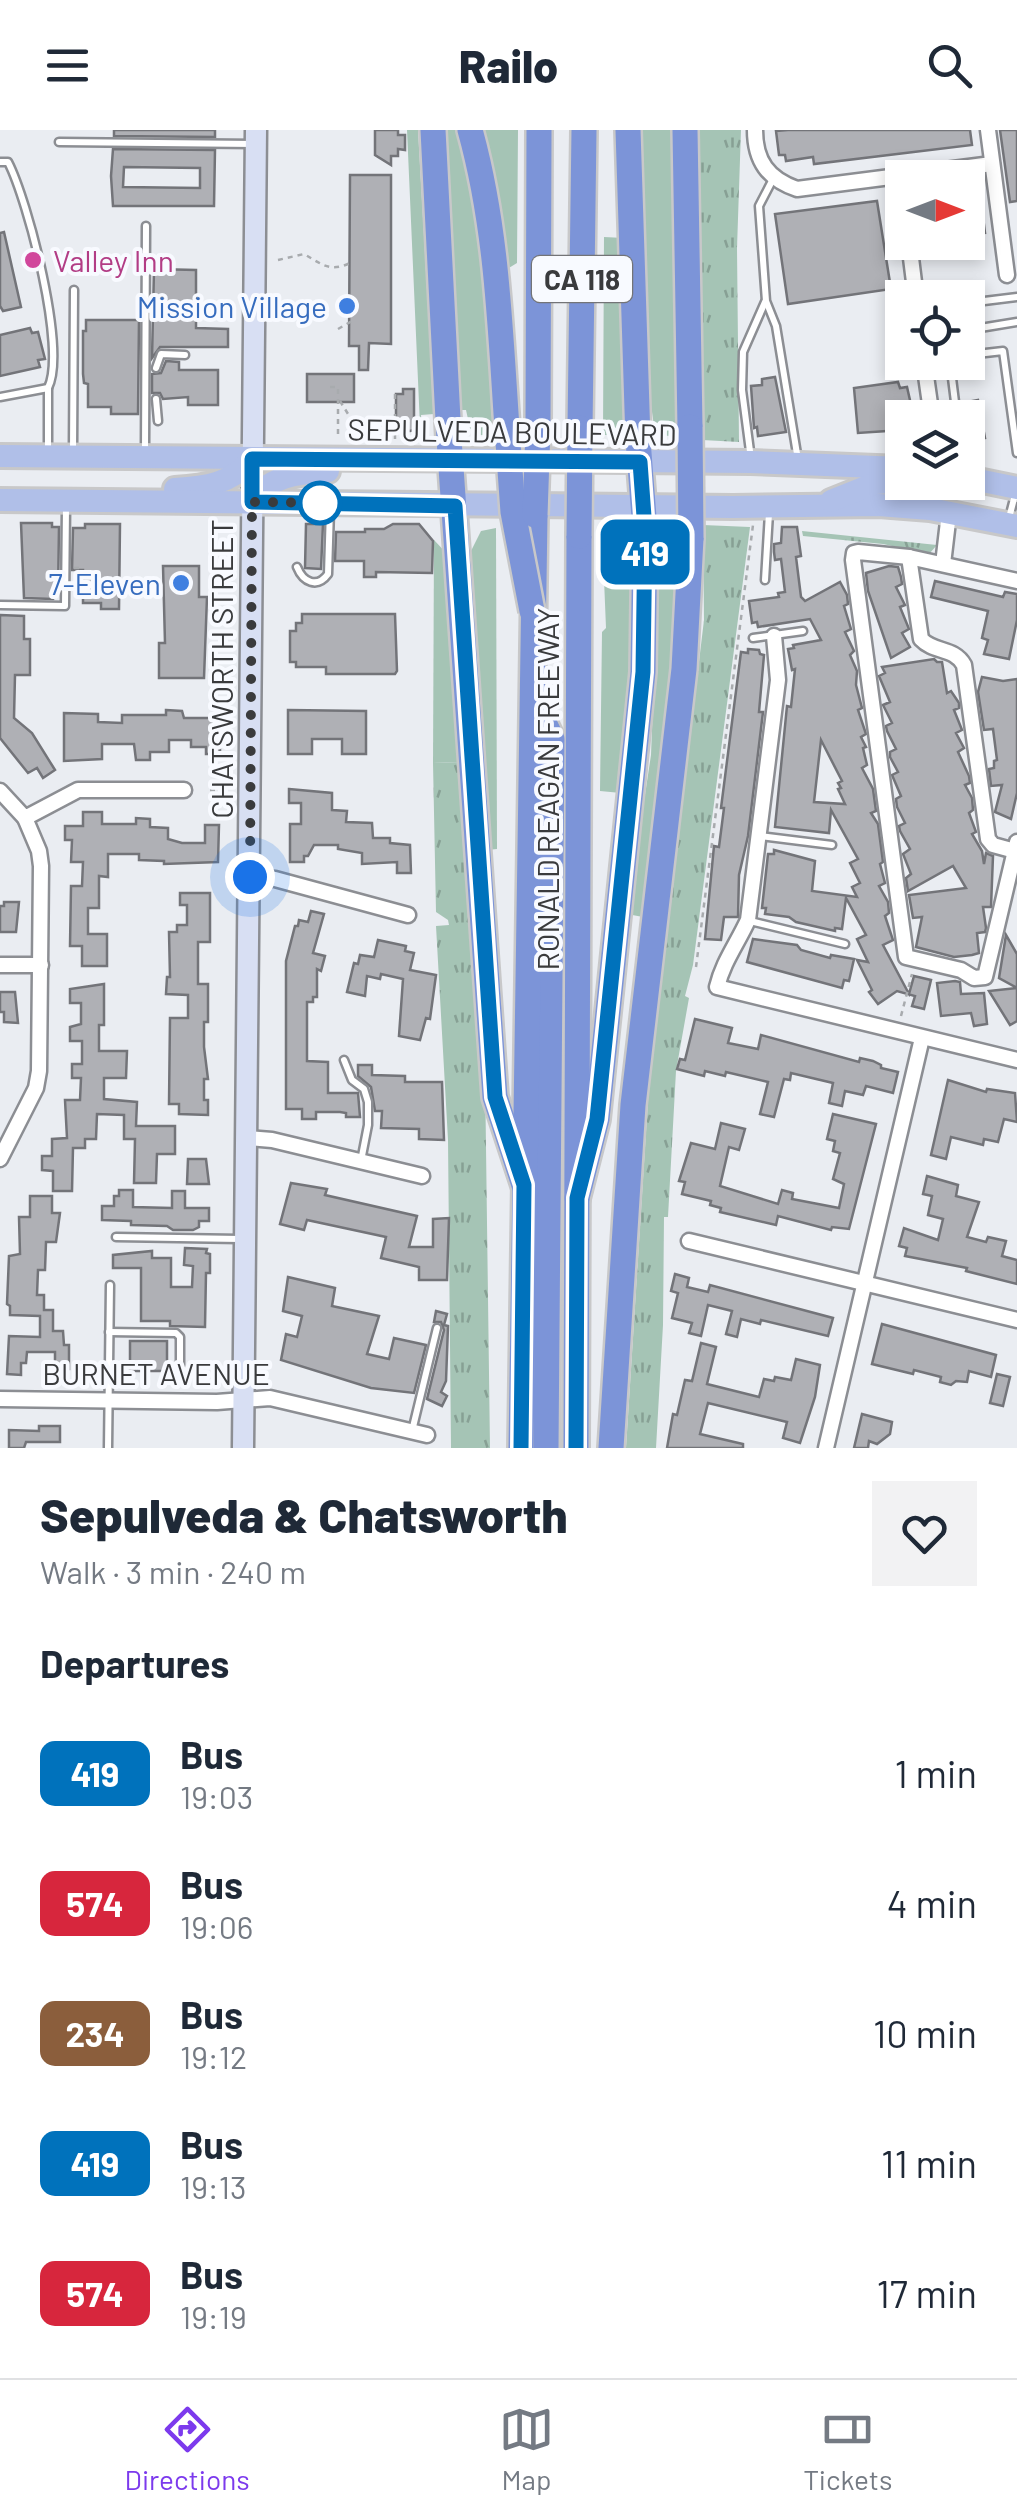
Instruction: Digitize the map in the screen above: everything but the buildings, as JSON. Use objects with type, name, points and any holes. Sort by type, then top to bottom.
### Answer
[{"type":"highway","points":[[432,130],[450,459],[495,1097],[524,1185]]},
{"type":"highway","name":"RONALD REAGAN FREEWAY","points":[[522,1448],[539,130]]},
{"type":"highway","name":"RONALD REAGAN FREEWAY","points":[[576,1448],[584,130]]},
{"type":"highway","points":[[577,1198],[597,1119],[643,672],[643,506],[628,130]]},
{"type":"highway","points":[[612,1448],[633,1105],[684,669],[691,538],[684,130]]},
{"type":"highway","points":[[473,142],[493,244],[513,512],[532,611]]},
{"type":"highway","name":"CA 118","points":[[532,698],[552,738],[546,1448]]},
{"type":"highway","name":"CA 118","points":[[554,1448],[560,858],[580,820]]},
{"type":"main road","name":"CHATSWORTH STREET","points":[[243,1448],[256,137]]},
{"type":"main road","name":"SEPULVEDA BOULEVARD","points":[[0,456],[751,462],[885,467]]},
{"type":"main road","points":[[252,502],[260,490],[284,477],[395,468],[414,458]]},
{"type":"main road","points":[[138,501],[156,490],[200,488],[227,480],[252,459]]},
{"type":"main road","points":[[985,481],[1017,487]]},
{"type":"main road","points":[[823,505],[885,482]]},
{"type":"main road","points":[[0,500],[455,506],[879,505],[939,511],[969,529],[1014,531]]},
{"type":"street","points":[[754,130],[754,146],[773,180],[797,190],[885,178]]},
{"type":"street","points":[[988,130],[1006,275]]},
{"type":"street","points":[[985,165],[992,164]]},
{"type":"street","points":[[936,500],[943,564]]},
{"type":"street","points":[[910,557],[921,639],[928,646],[955,654],[964,665],[988,839],[993,846],[1016,847],[985,978],[974,978],[960,970],[906,957],[854,553],[910,557],[1017,581]]},
{"type":"street","points":[[774,636],[778,680],[748,920],[724,962],[717,988],[1017,1060]]},
{"type":"street","points":[[25,818],[78,790],[184,790]]},
{"type":"street","points":[[0,791],[25,818],[39,851],[41,964],[36,1088],[0,1159]]},
{"type":"street","points":[[250,877],[276,879],[408,915]]},
{"type":"street","points":[[0,964],[41,964]]},
{"type":"street","points":[[826,1448],[922,1038]]},
{"type":"street","points":[[247,1138],[272,1140],[422,1176]]},
{"type":"street","points":[[689,1241],[1017,1320]]},
{"type":"street","name":"BURNET AVENUE","points":[[0,1399],[270,1398],[420,1434]]},
{"type":"lane","points":[[59,142],[256,137]]},
{"type":"lane","points":[[0,162],[8,162],[20,185],[49,314],[55,351],[54,376],[48,388],[48,456]]},
{"type":"lane","points":[[773,180],[759,206],[766,301],[776,326],[798,464]]},
{"type":"lane","points":[[145,457],[146,226]]},
{"type":"lane","points":[[73,456],[74,290]]},
{"type":"lane","points":[[985,302],[1017,297]]},
{"type":"lane","points":[[751,462],[742,390],[743,352],[766,301]]},
{"type":"lane","points":[[985,327],[1017,322]]},
{"type":"lane","points":[[985,353],[1002,351],[1017,453]]},
{"type":"lane","points":[[156,368],[160,354],[185,356]]},
{"type":"lane","points":[[0,397],[48,388]]},
{"type":"lane","points":[[156,399],[158,421]]},
{"type":"lane","points":[[1014,531],[1017,487]]},
{"type":"lane","points":[[0,605],[65,606],[66,500]]},
{"type":"lane","points":[[297,567],[309,582],[323,580],[328,574],[330,503]]},
{"type":"lane","points":[[764,580],[770,506]]},
{"type":"lane","points":[[753,638],[803,631]]},
{"type":"lane","points":[[759,836],[832,845]]},
{"type":"lane","points":[[748,920],[845,944]]},
{"type":"lane","points":[[344,1060],[368,1102],[361,1162]]},
{"type":"lane","points":[[116,1236],[246,1239]]},
{"type":"lane","points":[[108,1448],[110,1285]]},
{"type":"lane","points":[[420,1434],[437,1328]]},
{"type":"lane","points":[[109,1332],[176,1333],[180,1337],[180,1365]]},
{"type":"path","points":[[278,260],[304,254],[338,269],[352,262]]},
{"type":"path","points":[[338,329],[352,321]]},
{"type":"path","points":[[330,387],[338,387],[338,436]]},
{"type":"path","points":[[395,392],[395,439]]},
{"type":"path","points":[[338,398],[358,430],[358,439]]},
{"type":"path","points":[[696,967],[753,524]]},
{"type":"path","points":[[72,568],[83,568]]},
{"type":"path","points":[[210,790],[226,790]]},
{"type":"path","points":[[901,1016],[912,972]]},
{"type":"green space","points":[[407,130],[418,130],[434,414],[421,415],[422,437],[415,437],[420,426]]},
{"type":"green space","points":[[445,130],[479,130],[458,137],[480,247],[493,435],[475,435],[466,410],[460,410]]},
{"type":"green space","points":[[483,130],[518,130],[517,263],[507,269],[501,216]]},
{"type":"green space","points":[[636,130],[674,130],[678,437],[661,435],[654,426],[652,412],[647,411]]},
{"type":"green space","points":[[699,130],[741,130],[737,248],[739,442],[702,440]]},
{"type":"green space","points":[[604,237],[624,238],[627,419],[618,435],[603,435]]},
{"type":"green space","points":[[703,525],[750,527],[693,965],[685,996],[689,998],[676,1071],[668,1217],[664,1217],[656,1448],[626,1448],[650,1069],[704,620]]},
{"type":"green space","points":[[496,528],[497,849],[487,850],[469,555],[481,531]]},
{"type":"green space","points":[[679,528],[675,641],[643,917],[627,914],[651,755],[659,548],[665,548],[668,533]]},
{"type":"green space","points":[[602,530],[626,530],[629,548],[633,548],[630,681],[621,793],[600,791],[602,632],[606,628]]},
{"type":"green space","points":[[802,531],[937,545],[929,554],[883,544],[803,536]]},
{"type":"green space","points":[[434,540],[449,556],[461,762],[433,763]]},
{"type":"green space","points":[[461,762],[485,1072],[490,1448],[451,1448],[448,1140],[436,926],[449,925],[436,912],[433,763]]},
{"type":"bus line","name":"419","points":[[521,1448],[524,1185],[495,1097],[455,506],[252,502],[252,459],[640,462],[645,530],[643,672],[597,1119],[577,1198],[576,1448]]},
{"type":"place","name":"Valley Inn","points":[[33,260]]},
{"type":"place","name":"Mission Village","points":[[347,306]]},
{"type":"place","name":"7-Eleven","points":[[181,583]]},
{"type":"route","points":[[250,877],[252,502],[330,503],[320,503]]}]
